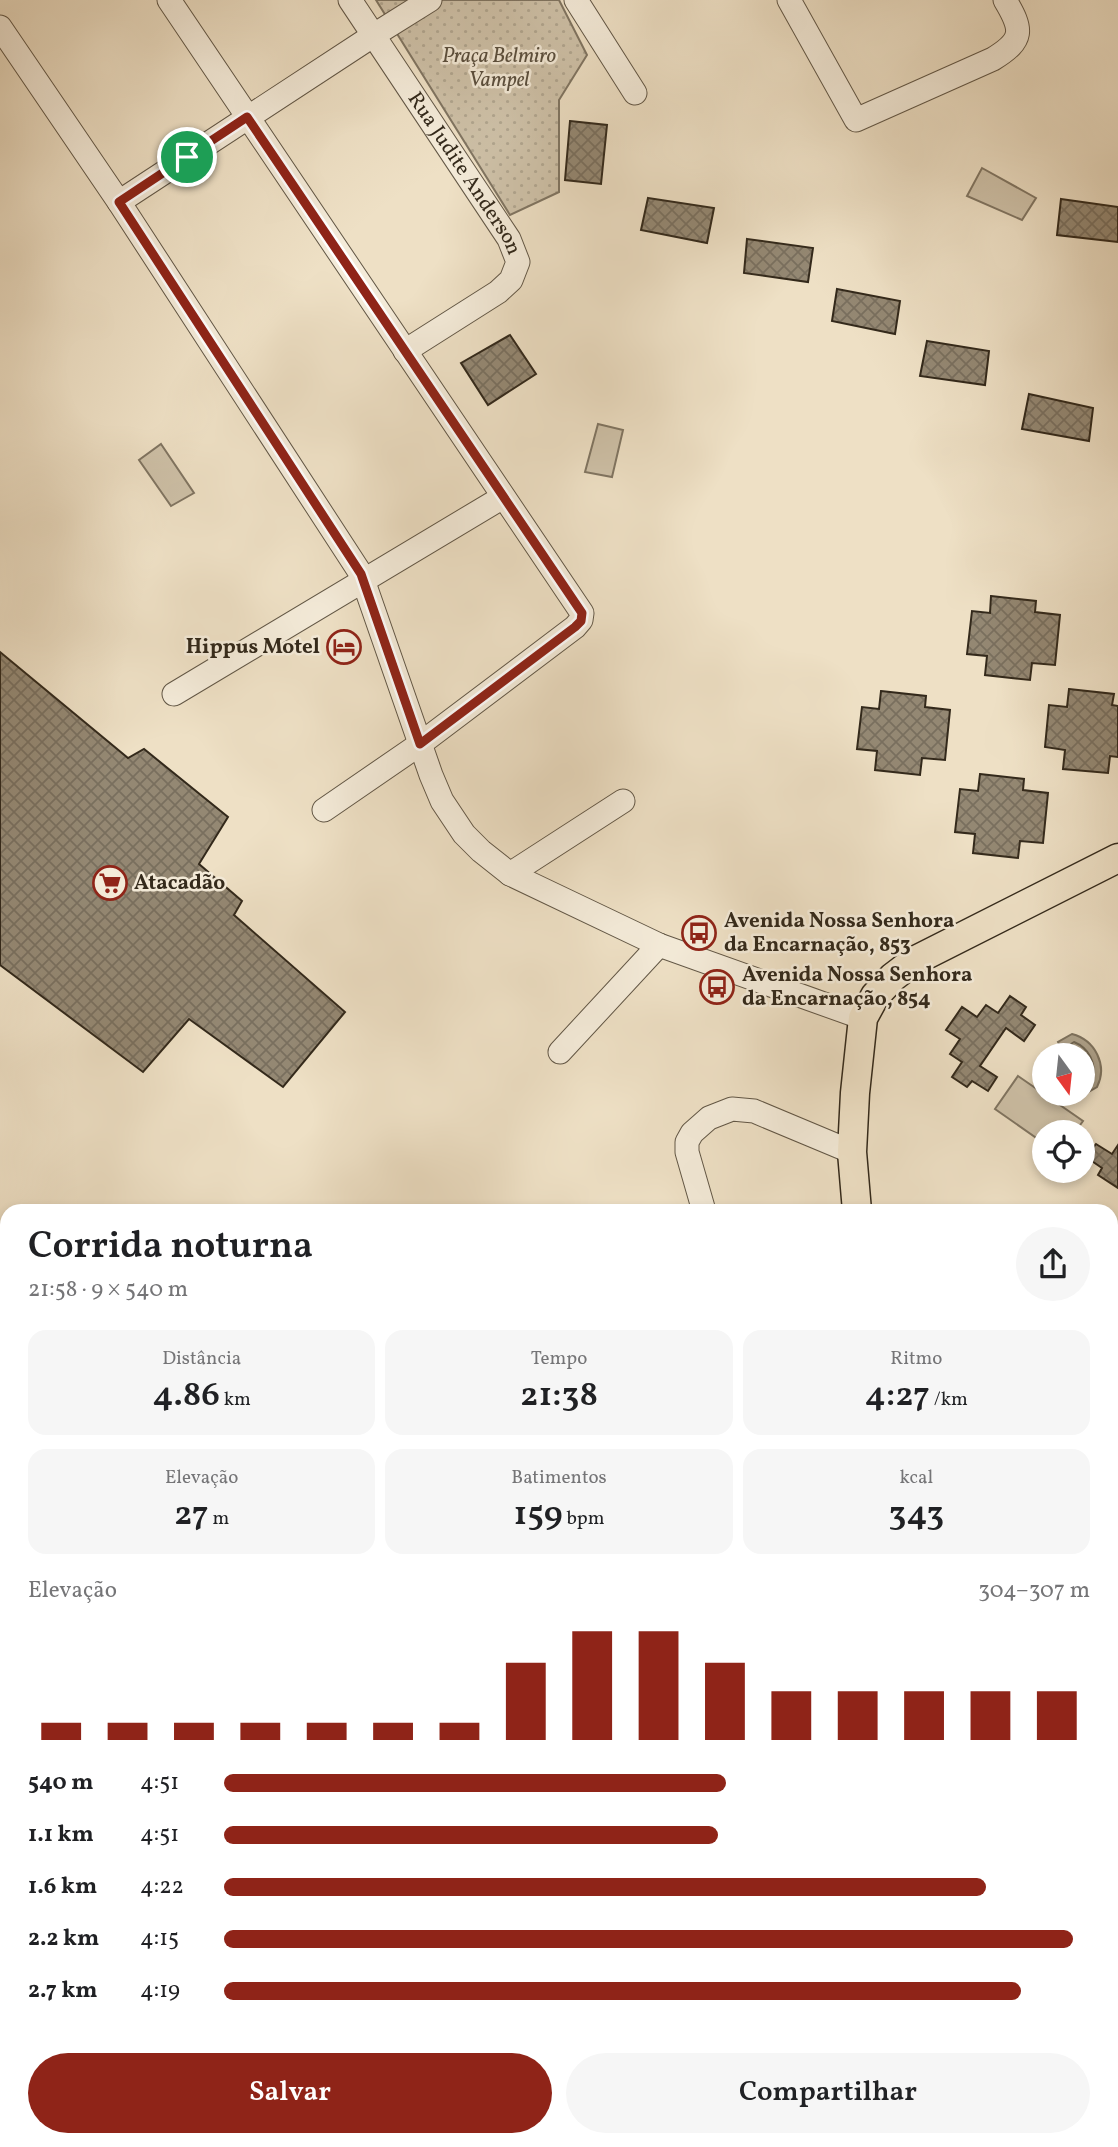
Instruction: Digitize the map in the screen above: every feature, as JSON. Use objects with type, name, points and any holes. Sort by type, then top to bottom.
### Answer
[{"type":"main road","points":[[856,1204],[852,1152],[863,1018],[875,996],[893,977],[914,961],[1118,858]]},
{"type":"street","points":[[169,0],[580,609],[582,618],[575,627],[420,744],[324,810]]},
{"type":"street","name":"Rua Judite Anderson","points":[[351,0],[509,239],[518,262],[512,280],[498,292],[405,351]]},
{"type":"street","points":[[119,202],[430,0]]},
{"type":"street","points":[[576,0],[635,93]]},
{"type":"street","points":[[789,0],[856,120],[993,59],[1010,48],[1017,38],[1018,28],[1005,0]]},
{"type":"street","points":[[0,27],[119,202],[365,581],[442,801],[464,834],[481,852],[510,874],[659,945],[863,1018]]},
{"type":"street","points":[[174,694],[503,497]]},
{"type":"street","points":[[510,874],[622,801]]},
{"type":"street","points":[[560,1052],[659,945]]},
{"type":"street","points":[[702,1204],[687,1152],[687,1142],[692,1133],[709,1118],[732,1109],[754,1111],[852,1152]]},
{"type":"green space","name":"Praça Belmiro Vampel","points":[[376,0],[559,0],[587,55],[559,100],[559,192],[510,215]]},
{"type":"green space","points":[[982,168],[1036,198],[1022,220],[967,196]]},
{"type":"green space","points":[[598,424],[623,430],[612,477],[585,472]]},
{"type":"green space","points":[[161,444],[194,493],[171,506],[139,460]]},
{"type":"green space","points":[[1018,1076],[1032,1086],[1032,1106],[1061,1106],[1082,1120],[1032,1120],[1032,1135],[995,1109]]},
{"type":"water","points":[[1072,1034],[1088,1043],[1058,1043]]},
{"type":"water","points":[[1096,1053],[1101,1070],[1096,1088]]},
{"type":"building","points":[[570,121],[607,125],[601,184],[565,180]]},
{"type":"building","points":[[648,198],[714,208],[707,243],[641,230]]},
{"type":"building","points":[[1061,199],[1118,207],[1118,242],[1057,235]]},
{"type":"building","points":[[747,239],[813,248],[808,282],[744,273]]},
{"type":"building","points":[[837,289],[900,301],[895,334],[832,321]]},
{"type":"building","points":[[510,335],[536,374],[488,405],[461,363]]},
{"type":"building","points":[[927,341],[989,351],[985,385],[920,376]]},
{"type":"building","points":[[1029,394],[1093,408],[1089,441],[1022,429]]},
{"type":"building","points":[[991,596],[1036,601],[1035,612],[1060,615],[1055,665],[1032,663],[1030,680],[985,675],[987,656],[967,654],[972,611],[990,613]]},
{"type":"building","name":"Atacadão","points":[[0,652],[128,758],[144,749],[228,817],[199,864],[242,901],[234,915],[345,1012],[283,1087],[189,1019],[143,1072],[0,965]]},
{"type":"building","points":[[1069,689],[1114,694],[1112,705],[1118,706],[1118,757],[1110,756],[1108,773],[1063,769],[1065,750],[1045,747],[1049,705],[1067,707]]},
{"type":"building","points":[[881,691],[926,696],[925,707],[950,710],[945,760],[922,758],[920,775],[875,770],[877,751],[857,749],[862,707],[879,709]]},
{"type":"building","points":[[980,774],[1024,779],[1023,790],[1048,793],[1043,843],[1020,841],[1018,858],[973,853],[975,834],[955,832],[960,789],[978,791]]},
{"type":"building","points":[[1010,996],[1026,1007],[1021,1015],[1035,1025],[1024,1041],[1006,1028],[980,1066],[997,1077],[988,1091],[972,1081],[967,1087],[952,1077],[962,1062],[950,1054],[960,1039],[946,1030],[962,1007],[977,1017],[986,1005],[998,1013]]},
{"type":"building","points":[[1095,1145],[1112,1154],[1118,1145],[1118,1188],[1098,1175],[1102,1168],[1095,1163]]},
{"type":"place","name":"Hippus Motel","points":[[344,647]]},
{"type":"place","name":"Atacadão","points":[[110,883]]},
{"type":"place","name":"Avenida Nossa Senhora da Encarnação, 853","points":[[699,933]]},
{"type":"place","name":"Avenida Nossa Senhora da Encarnação, 854","points":[[717,987]]},
{"type":"route","points":[[247,117],[580,609],[582,618],[579,624],[420,744],[365,581],[119,202],[187,157],[247,117]]}]
